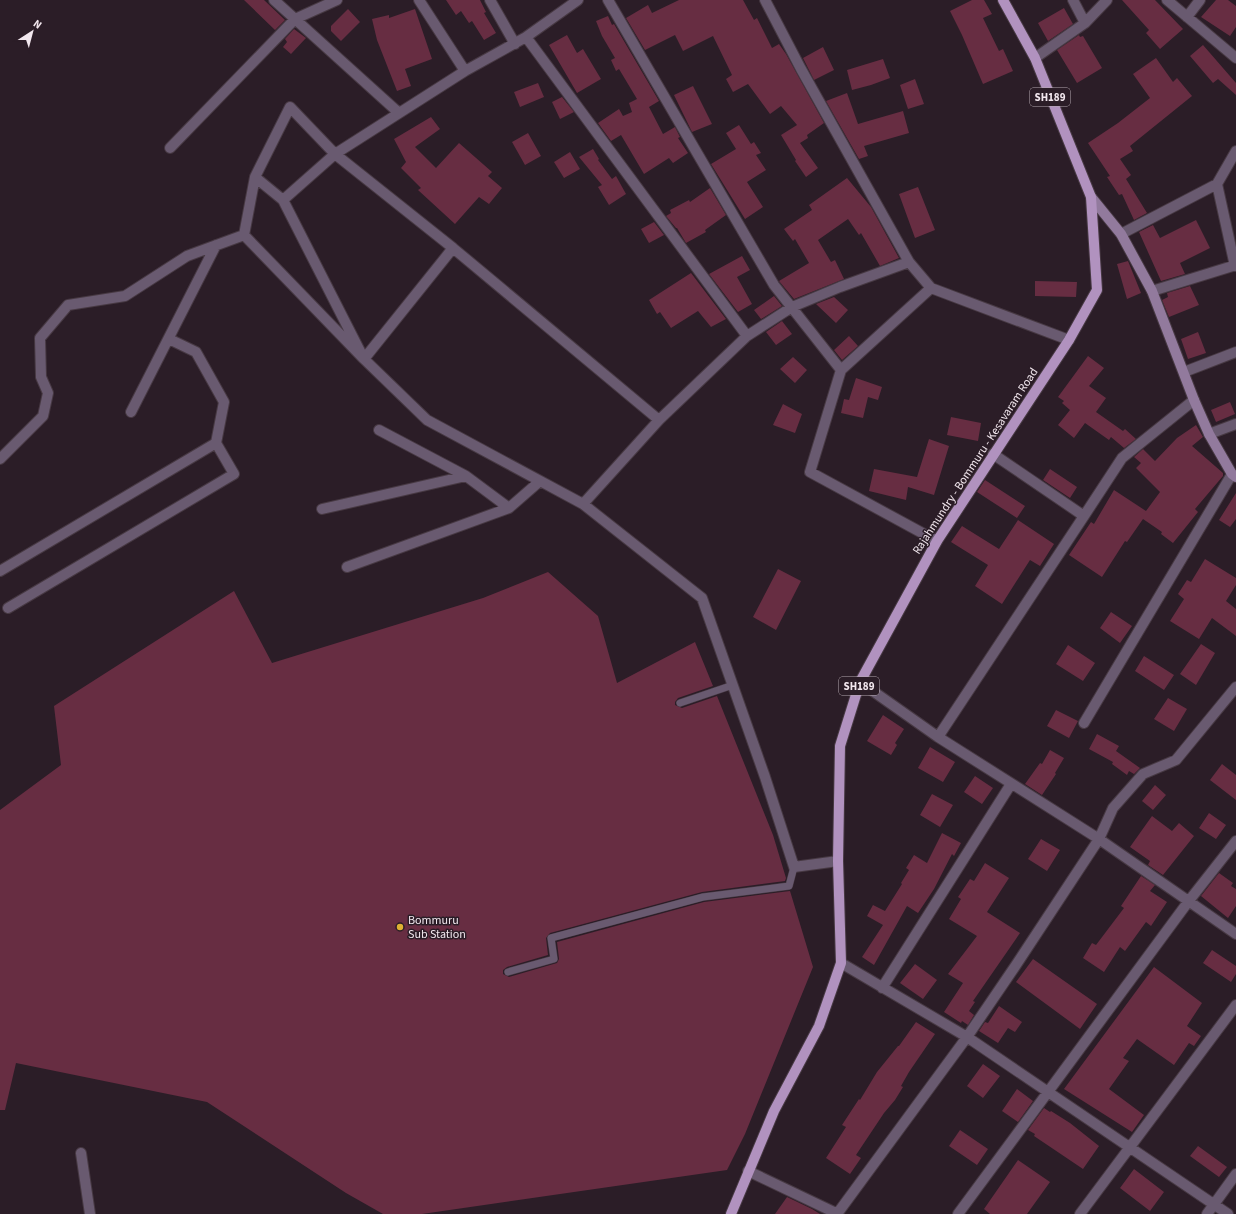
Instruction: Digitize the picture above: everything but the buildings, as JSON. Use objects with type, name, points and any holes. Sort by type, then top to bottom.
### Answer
[{"type":"main road","name":"Rajahmundry - Bommuru - Kesavaram Road","points":[[731,1214],[774,1111],[819,1026],[841,963],[838,861],[840,746],[860,682],[937,541],[1069,340],[1097,290],[1091,197],[1034,58],[1003,0]]},
{"type":"main road","points":[[1091,197],[1122,234],[1152,291],[1194,400],[1209,434],[1234,476]]},
{"type":"street","points":[[274,0],[399,113]]},
{"type":"street","points":[[170,148],[295,19],[337,0]]},
{"type":"street","points":[[419,0],[465,71]]},
{"type":"street","points":[[490,0],[515,44]]},
{"type":"street","points":[[283,200],[334,154],[465,71],[515,44],[578,0]]},
{"type":"street","points":[[608,0],[774,285],[841,370]]},
{"type":"street","points":[[765,0],[909,262],[932,288],[1069,340]]},
{"type":"street","points":[[1073,0],[1085,23]]},
{"type":"street","points":[[1034,58],[1085,23],[1107,0]]},
{"type":"street","points":[[1168,0],[1236,58]]},
{"type":"street","points":[[1187,17],[1200,0]]},
{"type":"street","points":[[526,37],[747,336]]},
{"type":"street","points":[[244,236],[255,177],[290,107],[334,154],[453,248],[660,420]]},
{"type":"street","points":[[1122,234],[1217,184],[1236,151]]},
{"type":"street","points":[[255,177],[283,200],[364,359]]},
{"type":"street","points":[[1152,291],[1236,265],[1217,184]]},
{"type":"street","points":[[0,459],[43,416],[48,393],[41,377],[40,338],[68,305],[125,296],[187,256],[244,236]]},
{"type":"street","points":[[244,236],[364,359],[427,420],[583,504],[702,598],[765,777],[794,867],[838,861]]},
{"type":"street","points":[[131,412],[216,245]]},
{"type":"street","points":[[364,359],[453,248]]},
{"type":"street","points":[[583,504],[660,420],[747,336],[792,307],[840,287],[909,262]]},
{"type":"street","points":[[932,288],[841,370],[810,472],[937,541]]},
{"type":"street","points":[[8,608],[234,474],[216,443],[224,402],[196,352],[169,339]]},
{"type":"street","points":[[1184,372],[1236,352]]},
{"type":"street","points":[[938,737],[1122,458],[1194,400]]},
{"type":"street","points":[[1209,434],[1236,424]]},
{"type":"street","points":[[379,430],[466,476],[510,508]]},
{"type":"street","points":[[0,571],[216,443]]},
{"type":"street","points":[[993,454],[1084,516]]},
{"type":"street","points":[[322,509],[466,476]]},
{"type":"street","points":[[1084,724],[1234,476]]},
{"type":"street","points":[[347,566],[510,508],[540,481]]},
{"type":"street","points":[[860,682],[938,737],[1099,839],[1236,934]]},
{"type":"street","points":[[748,1171],[838,1214],[967,1037],[1099,839],[1113,808],[1143,774],[1176,760],[1236,687]]},
{"type":"street","points":[[882,988],[1011,784]]},
{"type":"street","points":[[958,1214],[1188,902],[1236,841]]},
{"type":"street","points":[[841,963],[967,1037],[1228,1214]]},
{"type":"street","points":[[1080,1214],[1236,1005]]},
{"type":"street","points":[[81,1153],[90,1214]]},
{"type":"street","points":[[1207,1214],[1236,1174]]},
{"type":"lane","points":[[680,703],[733,686]]},
{"type":"lane","points":[[508,972],[554,959],[551,938],[703,897],[788,886],[794,867]]},
{"type":"place","name":"Bommuru Sub Station","points":[[400,927]]}]
